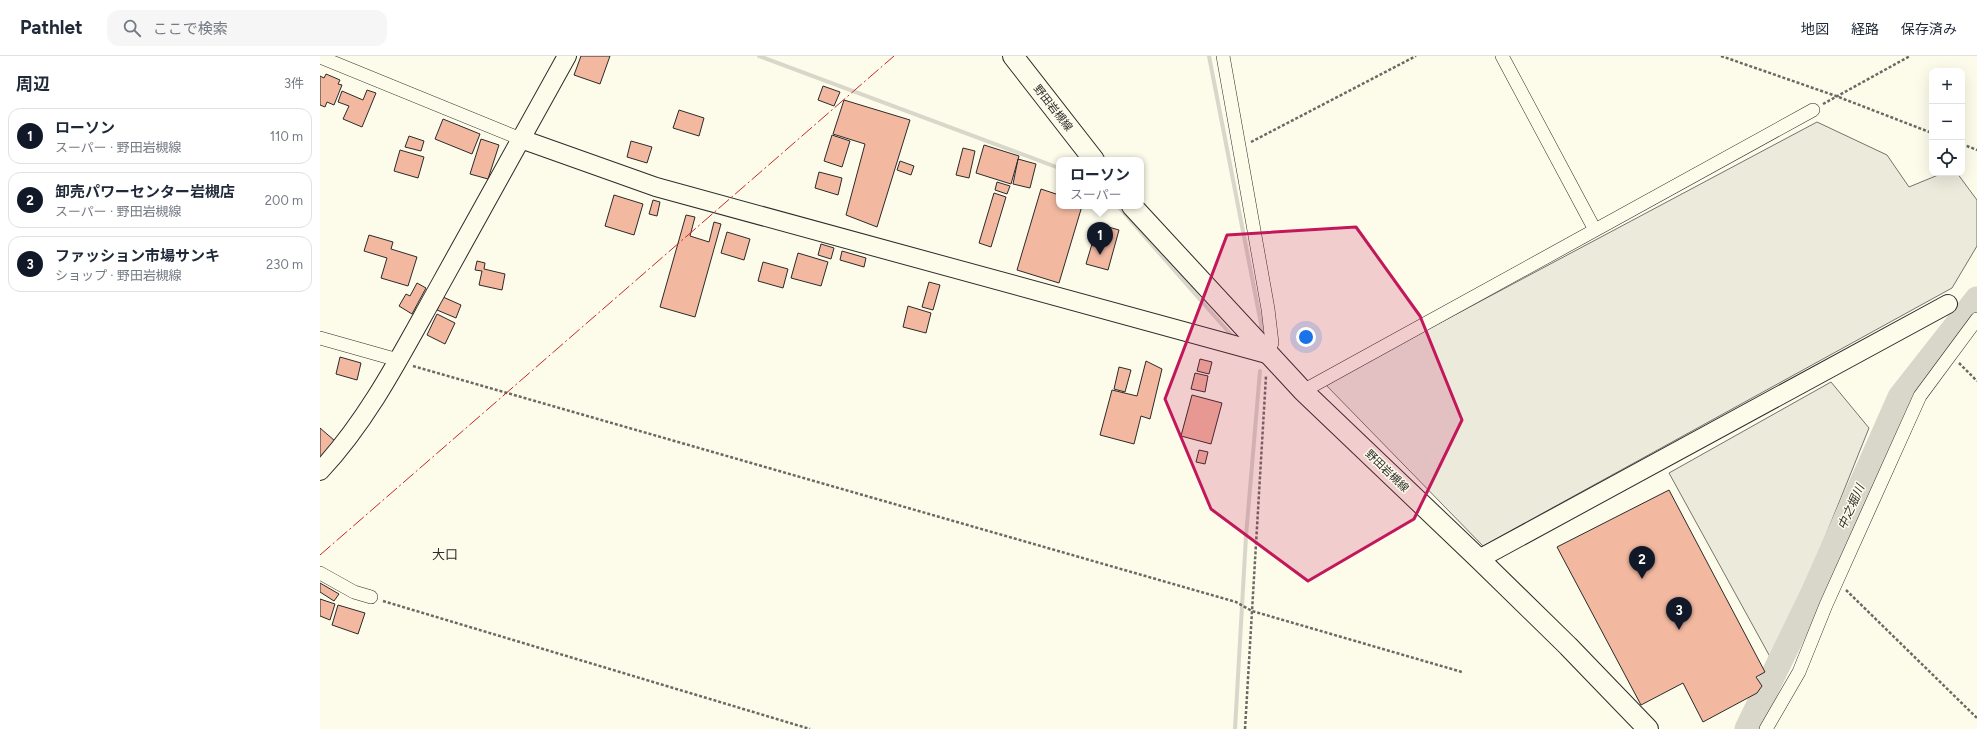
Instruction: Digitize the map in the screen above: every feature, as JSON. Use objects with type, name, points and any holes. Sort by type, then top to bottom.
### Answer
[{"type":"main road","name":"野田岩槻線","points":[[1013,56],[1092,157]]},
{"type":"main road","name":"野田岩槻線","points":[[1135,209],[1302,391],[1479,559],[1568,646],[1648,729]]},
{"type":"street","points":[[320,471],[334,456],[362,419],[398,360],[567,56]]},
{"type":"street","points":[[320,57],[521,139],[656,187],[1263,350],[1272,343],[1268,309],[1223,56]]},
{"type":"street","points":[[1502,56],[1595,230]]},
{"type":"street","points":[[1302,391],[1813,110]]},
{"type":"street","points":[[1479,559],[1948,304]]},
{"type":"street","points":[[1766,729],[1798,672],[1920,396],[1977,319]]},
{"type":"street","points":[[320,338],[398,360]]},
{"type":"street","points":[[320,573],[354,592],[371,597]]},
{"type":"path","points":[[1240,148],[1416,56]]},
{"type":"path","points":[[1721,56],[1836,96],[1929,132]]},
{"type":"path","points":[[1813,110],[1910,56]]},
{"type":"path","points":[[1965,145],[1977,150]]},
{"type":"path","points":[[1245,729],[1263,350]]},
{"type":"path","points":[[1951,356],[1977,381]]},
{"type":"path","points":[[398,360],[423,370],[1236,602],[1251,610],[1462,672]]},
{"type":"path","points":[[1837,581],[1977,718]]},
{"type":"path","points":[[371,597],[810,729]]},
{"type":"highlighted area","points":[[1356,227],[1420,316],[1462,420],[1414,519],[1308,581],[1211,509],[1165,399],[1227,235]]},
{"type":"shaded area","points":[[1817,122],[1887,155],[1909,187],[1936,176],[1959,176],[1977,200],[1977,246],[1952,288],[1483,546],[1325,384]]},
{"type":"shaded area","points":[[1831,382],[1869,428],[1774,664],[1669,473]]},
{"type":"building","points":[[581,56],[610,56],[600,84],[574,75]]},
{"type":"building","points":[[326,74],[340,80],[338,84],[342,85],[334,105],[327,102],[325,107],[320,105],[320,76],[324,78]]},
{"type":"building","points":[[823,86],[840,92],[834,106],[818,100]]},
{"type":"building","points":[[367,90],[376,93],[362,127],[343,119],[349,106],[338,102],[342,91],[363,100]]},
{"type":"building","points":[[844,100],[910,120],[877,227],[846,215],[865,144],[833,134]]},
{"type":"building","points":[[679,110],[704,118],[699,136],[673,128]]},
{"type":"building","points":[[443,119],[480,134],[472,154],[435,139]]},
{"type":"building","points":[[832,135],[850,141],[842,167],[824,161]]},
{"type":"building","points":[[409,136],[424,141],[421,151],[405,147]]},
{"type":"building","points":[[481,139],[499,145],[488,179],[470,174]]},
{"type":"building","points":[[631,141],[652,147],[647,163],[627,157]]},
{"type":"building","points":[[984,145],[1019,156],[1011,184],[976,173]]},
{"type":"building","points":[[963,148],[975,151],[969,178],[956,175]]},
{"type":"building","points":[[400,150],[424,157],[418,178],[394,171]]},
{"type":"building","points":[[1018,159],[1036,164],[1030,188],[1013,184]]},
{"type":"building","points":[[900,161],[914,166],[911,175],[897,170]]},
{"type":"building","points":[[819,172],[842,178],[838,195],[815,188]]},
{"type":"building","points":[[997,182],[1010,186],[1007,194],[995,190]]},
{"type":"building","points":[[1041,189],[1056,194],[1056,209],[1081,209],[1059,283],[1017,270]]},
{"type":"building","points":[[994,193],[1006,197],[991,247],[979,243]]},
{"type":"building","points":[[614,195],[643,204],[634,235],[605,226]]},
{"type":"building","points":[[653,200],[660,202],[657,216],[649,214]]},
{"type":"building","points":[[686,215],[695,217],[690,236],[709,242],[714,222],[721,224],[695,317],[660,307]]},
{"type":"building","points":[[1098,224],[1119,230],[1108,270],[1086,264]]},
{"type":"building","points":[[727,232],[750,239],[744,260],[721,253]]},
{"type":"building","points":[[369,235],[393,242],[391,249],[417,257],[408,286],[381,278],[387,258],[364,251]]},
{"type":"building","points":[[821,244],[834,248],[831,259],[818,255]]},
{"type":"building","points":[[842,251],[866,258],[864,267],[840,260]]},
{"type":"building","points":[[798,253],[828,262],[821,286],[791,278]]},
{"type":"building","points":[[477,261],[485,263],[484,269],[505,274],[502,290],[479,285],[482,271],[475,270]]},
{"type":"building","points":[[763,262],[788,269],[783,288],[758,281]]},
{"type":"building","points":[[929,282],[940,285],[933,310],[922,307]]},
{"type":"building","points":[[417,283],[426,288],[412,314],[399,306],[406,294],[410,296]]},
{"type":"building","points":[[443,297],[461,305],[456,318],[437,310]]},
{"type":"building","points":[[908,306],[931,313],[926,333],[903,327]]},
{"type":"building","points":[[437,314],[455,323],[445,344],[427,335]]},
{"type":"building","points":[[340,357],[361,363],[357,380],[336,374]]},
{"type":"building","points":[[1200,359],[1212,362],[1209,374],[1197,371]]},
{"type":"building","points":[[1146,361],[1162,369],[1150,419],[1141,416],[1134,444],[1100,435],[1112,390],[1137,396]]},
{"type":"building","points":[[1119,367],[1131,370],[1125,392],[1114,389]]},
{"type":"building","points":[[1195,373],[1208,376],[1205,392],[1191,389]]},
{"type":"building","points":[[1192,395],[1222,403],[1211,444],[1181,436]]},
{"type":"building","points":[[320,428],[335,441],[320,458]]},
{"type":"building","points":[[1199,450],[1208,452],[1205,464],[1196,462]]},
{"type":"building","points":[[1669,490],[1765,672],[1756,677],[1762,686],[1757,693],[1703,722],[1683,683],[1641,705],[1557,547]]},
{"type":"building","points":[[320,583],[339,594],[334,601],[320,592]]},
{"type":"building","points":[[320,599],[335,604],[330,620],[320,616]]},
{"type":"building","points":[[338,605],[365,613],[358,634],[332,625]]},
{"type":"waterway","points":[[759,56],[1056,167]]},
{"type":"waterway","points":[[1209,56],[1261,324],[1261,332]]},
{"type":"waterway","points":[[1121,209],[1233,337]]},
{"type":"waterway","name":"中之堀川","points":[[1747,729],[1813,593],[1900,397],[1977,299]]},
{"type":"waterway","points":[[1235,729],[1246,536],[1260,371]]},
{"type":"power","points":[[320,555],[894,56]]},
{"type":"place","name":"ローソン","points":[[1100,255]]},
{"type":"place","name":"卸売パワーセンター岩槻店","points":[[1642,579]]},
{"type":"place","name":"ファッション市場サンキ","points":[[1679,630]]},
{"type":"district","name":"大口","points":[[445,554]]}]
